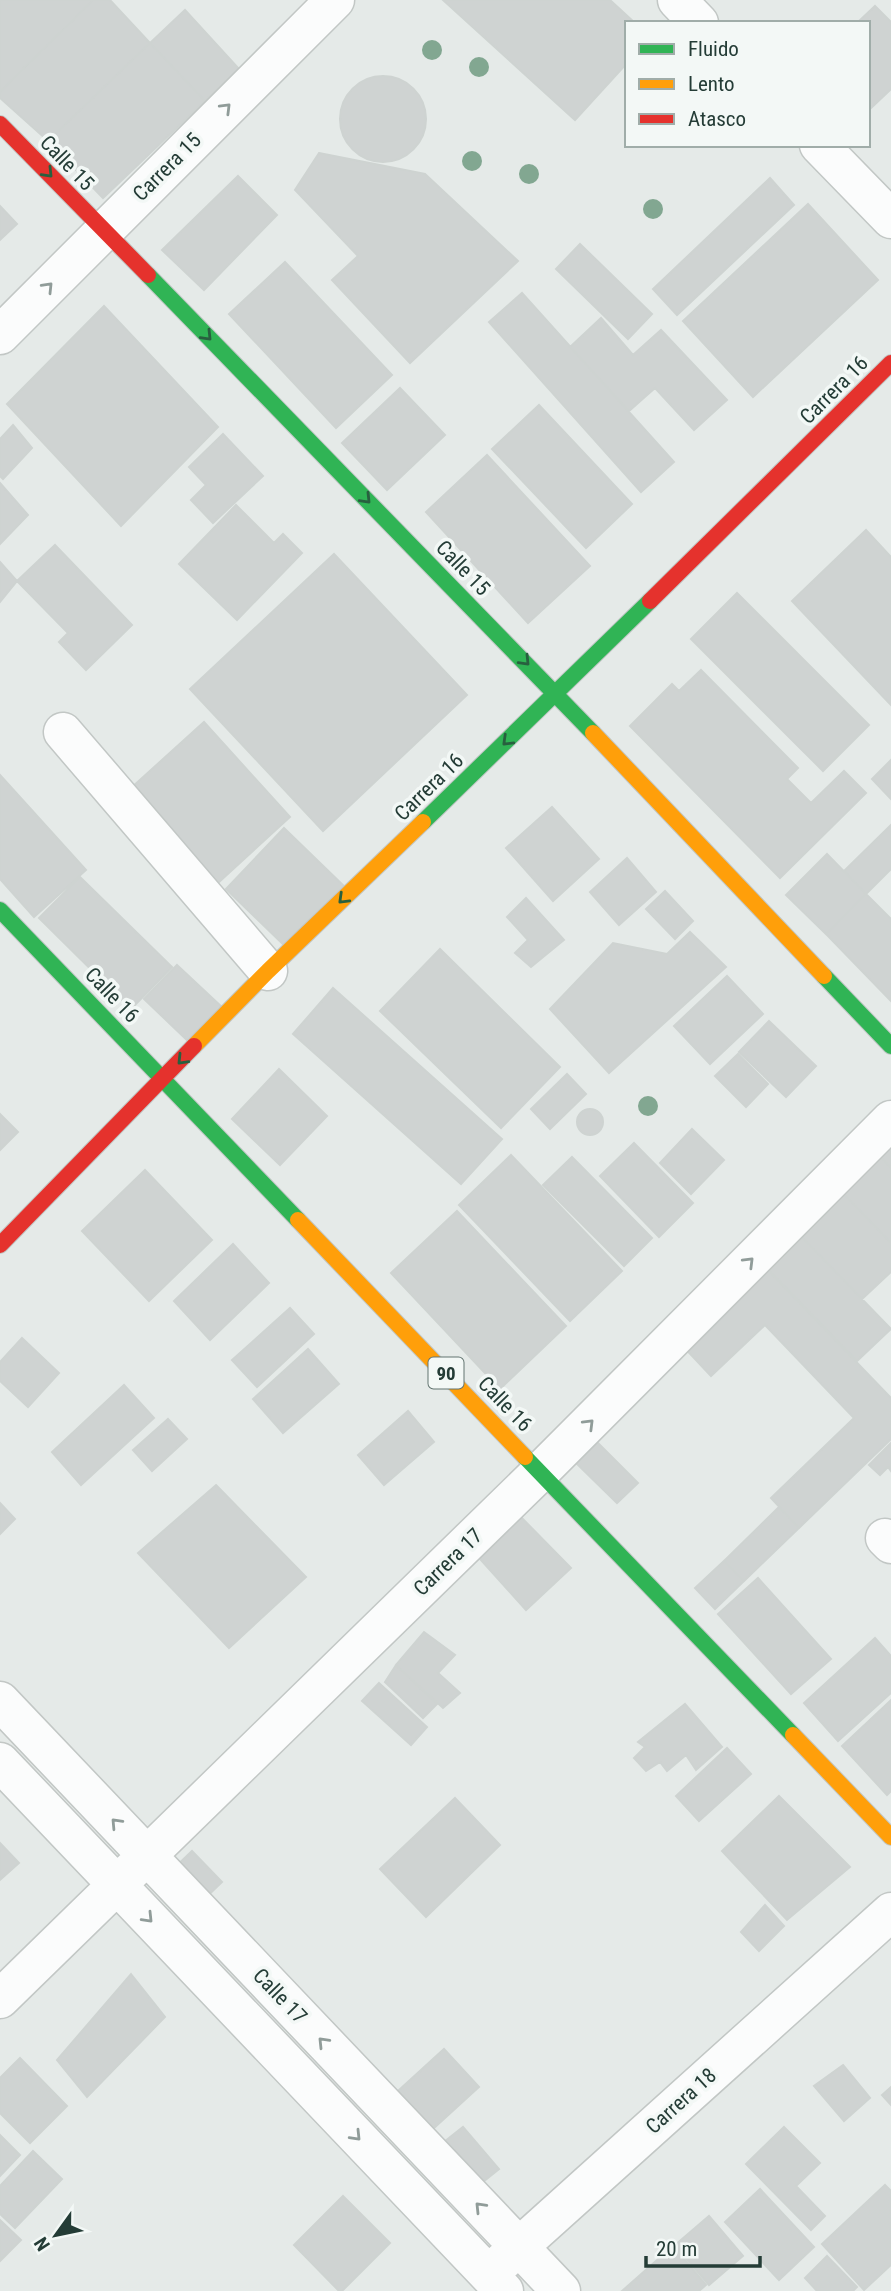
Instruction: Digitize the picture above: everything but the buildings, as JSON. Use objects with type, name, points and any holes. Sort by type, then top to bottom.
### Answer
[{"type":"main road","name":"Calle 15","points":[[0,124],[556,694],[891,1046]]},
{"type":"main road","name":"Carrera 16","points":[[0,1245],[268,971],[556,694],[891,363]]},
{"type":"main road","name":"Calle 16","points":[[0,910],[891,1837]]},
{"type":"street","name":"Carrera 15","points":[[0,335],[335,0]]},
{"type":"street","points":[[677,0],[697,21]]},
{"type":"street","points":[[821,147],[891,219]]},
{"type":"street","points":[[63,732],[268,971]]},
{"type":"street","name":"Carrera 17","points":[[0,1999],[540,1472],[891,1120]]},
{"type":"street","name":"Calle 17","points":[[0,1701],[561,2291]]},
{"type":"street","name":"Calle 17","points":[[0,1762],[488,2286]]},
{"type":"street","name":"Carrera 18","points":[[488,2286],[518,2247],[891,1912]]},
{"type":"traffic: fast","points":[[148,275],[593,733]]},
{"type":"traffic: fast","points":[[423,822],[650,601]]},
{"type":"traffic: fast","points":[[0,910],[298,1220]]},
{"type":"traffic: fast","points":[[824,976],[891,1046]]},
{"type":"traffic: fast","points":[[525,1457],[793,1735]]},
{"type":"traffic: slow","points":[[593,733],[824,976]]},
{"type":"traffic: slow","points":[[194,1046],[423,822]]},
{"type":"traffic: slow","points":[[298,1220],[525,1457]]},
{"type":"traffic: slow","points":[[793,1735],[891,1837]]},
{"type":"traffic: jam","points":[[0,124],[148,275]]},
{"type":"traffic: jam","points":[[650,601],[891,363]]},
{"type":"traffic: jam","points":[[0,1245],[194,1046]]}]
